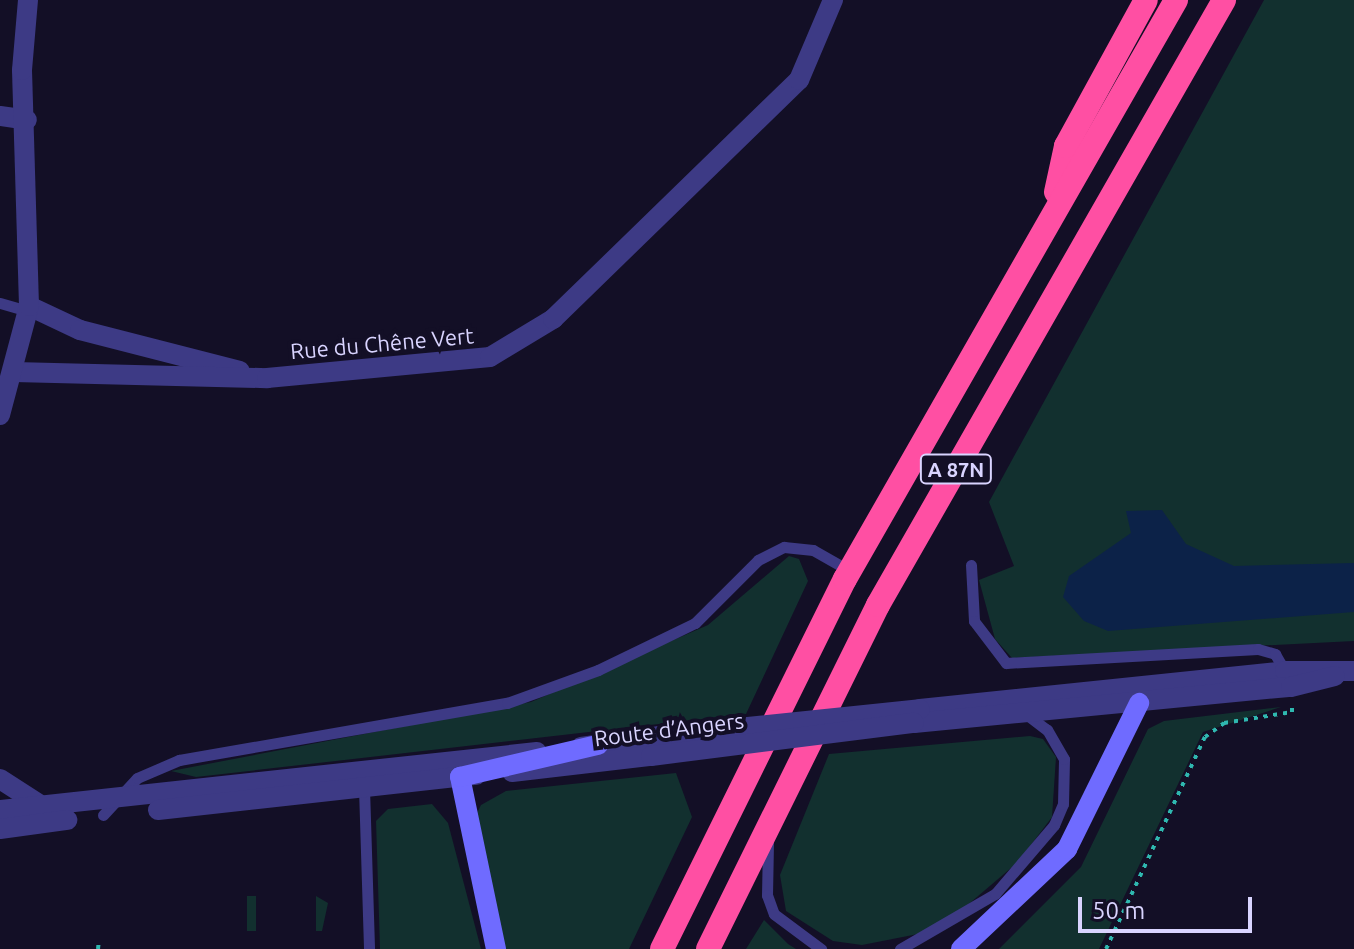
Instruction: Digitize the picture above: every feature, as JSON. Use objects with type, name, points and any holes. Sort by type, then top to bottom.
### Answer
[{"type":"highway","points":[[1051,211],[1066,146],[1146,0]]},
{"type":"highway","name":"A 87N","points":[[662,949],[850,571],[1051,211],[1176,0]]},
{"type":"highway","name":"A 87N","points":[[708,949],[768,834],[878,605],[1224,0]]},
{"type":"main road","points":[[961,949],[1067,849],[1107,782],[1139,703]]},
{"type":"main road","points":[[496,949],[460,777],[598,745]]},
{"type":"street","points":[[0,415],[29,309],[28,0]]},
{"type":"street","name":"Rue du Chêne Vert","points":[[14,372],[267,378],[490,357],[553,319],[799,80],[833,0]]},
{"type":"street","points":[[0,116],[27,120]]},
{"type":"street","points":[[29,309],[80,330],[267,378]]},
{"type":"street","name":"Route d’Angers","points":[[0,829],[105,810],[315,786],[660,736],[917,716],[1348,672]]},
{"type":"street","name":"Route d’Angers","points":[[315,786],[364,788],[651,756],[917,716],[1027,715],[1139,703],[1292,678]]},
{"type":"street","points":[[0,779],[49,809]]},
{"type":"street","name":"Route d’Angers","points":[[0,810],[105,810]]},
{"type":"lane","points":[[0,303],[29,309]]},
{"type":"lane","points":[[105,810],[137,778],[179,760],[532,696],[695,623],[758,560],[784,547],[813,550],[850,571]]},
{"type":"lane","points":[[971,565],[974,621],[1006,663],[1258,649],[1275,654],[1292,678]]},
{"type":"lane","points":[[900,949],[995,894],[1054,825],[1063,804],[1064,759],[1047,730],[1027,715]]},
{"type":"lane","points":[[364,788],[369,949]]},
{"type":"lane","points":[[768,834],[767,895],[774,914],[821,949]]},
{"type":"path","points":[[1106,949],[1205,737],[1224,723],[1292,712],[1292,678]]},
{"type":"path","points":[[98,949],[99,940]]},
{"type":"green space","points":[[1264,0],[1354,0],[1354,641],[1012,658],[995,639],[979,580],[1014,566],[989,502]]},
{"type":"green space","points":[[789,556],[799,559],[808,581],[746,714],[196,777],[171,771],[531,702],[708,625]]},
{"type":"green space","points":[[1281,707],[1203,732],[1099,949],[999,949],[1081,867],[1148,729],[1164,721]]},
{"type":"green space","points":[[1030,736],[1043,739],[1056,757],[1052,817],[1018,862],[964,908],[923,933],[862,945],[833,941],[786,911],[780,875],[829,754]]},
{"type":"green space","points":[[676,773],[692,817],[629,949],[504,949],[476,815],[481,805],[506,791]]},
{"type":"green space","points":[[432,804],[448,823],[481,949],[380,949],[376,821],[388,809]]},
{"type":"green space","points":[[247,896],[256,896],[256,931],[247,931]]},
{"type":"green space","points":[[316,896],[328,903],[322,931],[316,931]]},
{"type":"green space","points":[[764,920],[788,944],[796,949],[746,949]]},
{"type":"water","points":[[1162,510],[1186,544],[1234,566],[1354,563],[1354,612],[1108,631],[1084,621],[1063,597],[1069,576],[1131,533],[1126,511]]}]
